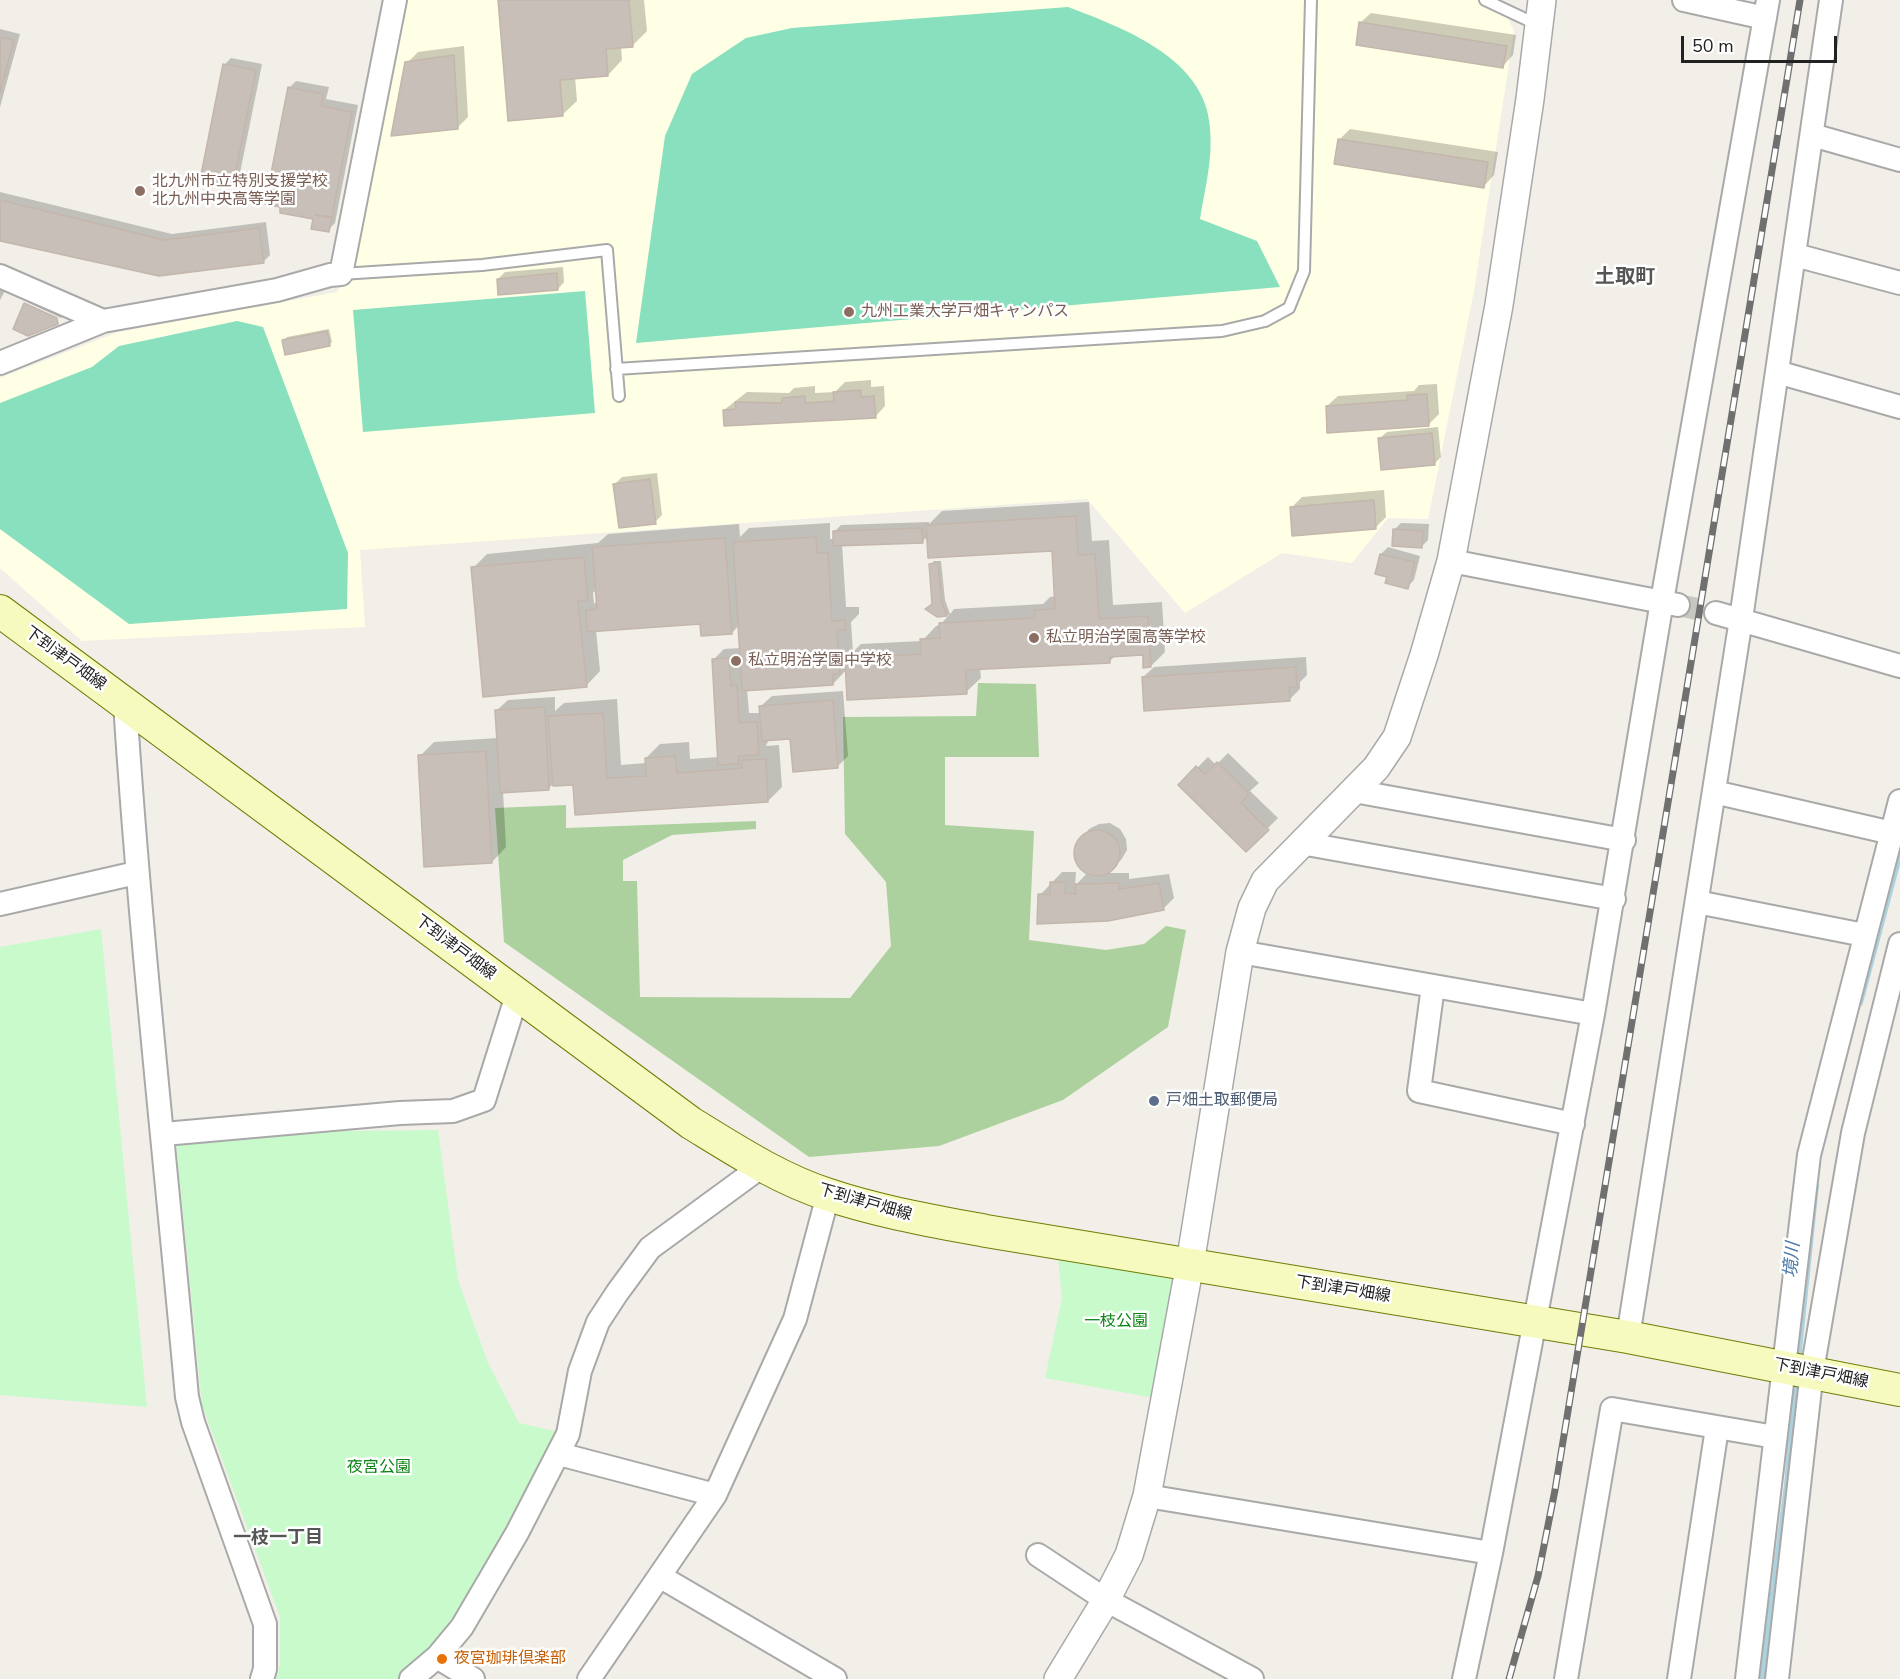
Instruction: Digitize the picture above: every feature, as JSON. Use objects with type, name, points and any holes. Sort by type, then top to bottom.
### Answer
[{"type":"main road","name":"下到津戸畑線","points":[[0,611],[691,1123],[762,1166],[828,1195],[903,1215],[1628,1337],[1900,1390]]},
{"type":"street","points":[[0,363],[103,321],[277,290],[341,274],[395,0]]},
{"type":"street","points":[[1464,1679],[1491,1553],[1670,603],[1767,9],[1684,0]]},
{"type":"street","points":[[1628,1337],[1741,619],[1831,0]]},
{"type":"street","points":[[1058,1679],[1106,1600],[1130,1555],[1147,1496],[1190,1264],[1240,952],[1252,908],[1266,881],[1376,768],[1397,737],[1424,655],[1451,561],[1499,305],[1530,99],[1540,13]]},
{"type":"street","points":[[1812,135],[1900,160]]},
{"type":"street","points":[[1795,255],[1900,283]]},
{"type":"street","points":[[0,276],[103,321]]},
{"type":"street","points":[[1777,372],[1900,407]]},
{"type":"street","points":[[1451,561],[1670,603]]},
{"type":"street","points":[[1716,613],[1900,666]]},
{"type":"street","points":[[125,703],[136,873],[164,1134],[187,1397],[193,1422],[265,1624],[265,1669],[262,1679]]},
{"type":"street","points":[[1353,791],[1624,840]]},
{"type":"street","points":[[1714,792],[1892,833]]},
{"type":"street","points":[[1778,1679],[1809,1155],[1900,801]]},
{"type":"street","points":[[1301,843],[1614,899]]},
{"type":"street","points":[[0,904],[136,873]]},
{"type":"street","points":[[1697,902],[1864,935]]},
{"type":"street","points":[[1747,1679],[1775,1437],[1798,1369],[1853,1132],[1900,944]]},
{"type":"street","points":[[1240,952],[1593,1014]]},
{"type":"street","points":[[1433,986],[1419,1091],[1573,1124]]},
{"type":"street","points":[[164,1134],[400,1113],[453,1111],[484,1100],[517,995]]},
{"type":"street","points":[[411,1679],[437,1657],[462,1626],[517,1533],[568,1434],[580,1371],[594,1332],[617,1293],[650,1248],[762,1166]]},
{"type":"street","points":[[588,1679],[715,1495],[795,1319],[828,1195]]},
{"type":"street","points":[[1566,1679],[1612,1409],[1775,1437]]},
{"type":"street","points":[[1679,1679],[1717,1428]]},
{"type":"street","points":[[558,1454],[715,1495]]},
{"type":"street","points":[[1147,1496],[1491,1553]]},
{"type":"street","points":[[1038,1555],[1106,1600],[1252,1679]]},
{"type":"street","points":[[661,1576],[835,1679]]},
{"type":"street","points":[[437,1657],[472,1679]]},
{"type":"lane","points":[[616,369],[1222,331],[1265,321],[1289,308],[1304,271],[1311,0]]},
{"type":"lane","points":[[1485,0],[1540,13]]},
{"type":"lane","points":[[341,274],[482,265],[607,250],[619,396]]},
{"type":"shaded area","name":"九州工業大学戸畑キャンパス","points":[[407,0],[1499,0],[1514,31],[1474,291],[1428,519],[1388,518],[1352,563],[1282,553],[1185,613],[1087,499],[360,550],[365,627],[82,641],[0,568],[0,378],[118,332],[337,292],[356,262]]},
{"type":"green space","points":[[1068,7],[1113,25],[1158,49],[1178,64],[1194,83],[1205,104],[1211,140],[1200,219],[1257,241],[1280,287],[636,343],[665,136],[692,74],[746,38],[792,28]]},
{"type":"green space","points":[[585,291],[595,413],[363,432],[353,310]]},
{"type":"green space","points":[[237,321],[263,327],[348,553],[347,609],[129,624],[0,529],[0,403],[92,367],[119,346]]},
{"type":"green space","points":[[978,683],[1036,684],[1039,757],[945,757],[945,825],[1034,831],[1029,940],[1106,950],[1144,944],[1166,926],[1186,930],[1168,1027],[1063,1100],[939,1146],[809,1157],[504,942],[495,808],[566,805],[566,828],[756,821],[756,829],[672,835],[623,860],[623,881],[637,881],[640,997],[850,998],[891,946],[886,882],[845,834],[843,717],[976,716]]},
{"type":"green space","points":[[101,929],[147,1407],[0,1395],[0,947]]},
{"type":"green space","name":"夜宮公園","points":[[438,1130],[458,1280],[488,1363],[519,1423],[568,1434],[457,1623],[398,1679],[276,1679],[280,1665],[280,1617],[202,1405],[175,1133]]},
{"type":"green space","name":"一枝公園","points":[[1057,1248],[1184,1269],[1160,1399],[1045,1378],[1062,1298]]},
{"type":"building","points":[[498,0],[629,0],[633,47],[606,49],[608,76],[560,80],[563,116],[508,121]]},
{"type":"building","points":[[1359,22],[1507,46],[1503,68],[1356,45]]},
{"type":"building","points":[[0,37],[14,40],[0,92]]},
{"type":"building","points":[[454,55],[458,129],[391,136],[405,62]]},
{"type":"building","points":[[223,64],[256,70],[233,186],[200,180]]},
{"type":"building","points":[[288,87],[323,94],[321,106],[352,112],[332,217],[315,215],[332,218],[329,232],[311,229],[313,219],[280,213],[280,207],[265,204]]},
{"type":"building","points":[[1338,139],[1488,162],[1484,188],[1334,164]]},
{"type":"building","points":[[0,200],[164,240],[259,228],[264,263],[159,276],[0,241]]},
{"type":"building","points":[[557,273],[558,290],[498,295],[497,279]]},
{"type":"building","points":[[24,303],[57,318],[58,324],[28,336],[13,329]]},
{"type":"building","points":[[327,331],[330,346],[285,355],[282,340]]},
{"type":"building","points":[[861,390],[861,397],[874,396],[876,418],[724,426],[723,410],[736,409],[735,402],[782,403],[782,398],[805,396],[805,403],[834,401],[833,392]]},
{"type":"building","points":[[1427,394],[1429,426],[1327,433],[1326,406],[1408,400],[1407,395]]},
{"type":"building","points":[[1432,433],[1435,465],[1381,470],[1378,438]]},
{"type":"building","points":[[650,479],[656,524],[619,528],[613,484]]},
{"type":"building","points":[[1374,500],[1376,529],[1292,536],[1290,507]]},
{"type":"building","points":[[1076,516],[1078,555],[1095,554],[1099,619],[1148,616],[1151,667],[1143,668],[1143,655],[1110,657],[1110,663],[966,670],[967,694],[847,700],[845,658],[921,654],[920,639],[940,638],[939,623],[1035,618],[1034,610],[1055,609],[1052,551],[928,558],[926,525]]},
{"type":"building","points":[[922,528],[923,543],[833,546],[833,531]]},
{"type":"building","points":[[1393,529],[1423,531],[1422,548],[1392,546]]},
{"type":"building","points":[[816,537],[817,553],[828,552],[832,621],[845,620],[845,630],[837,630],[840,674],[833,674],[833,685],[742,691],[733,542]]},
{"type":"building","points":[[725,538],[732,634],[701,636],[700,624],[587,632],[586,610],[597,609],[592,547]]},
{"type":"building","points":[[1380,554],[1415,562],[1408,589],[1385,583],[1387,577],[1375,574]]},
{"type":"building","points":[[584,557],[588,600],[578,601],[587,687],[483,697],[471,567]]},
{"type":"building","points":[[938,563],[942,603],[947,616],[937,617],[925,609],[932,604],[929,564]]},
{"type":"building","points":[[729,658],[731,686],[737,685],[739,723],[757,722],[759,755],[739,756],[739,764],[718,765],[712,659]]},
{"type":"building","points":[[1296,667],[1297,687],[1289,687],[1290,701],[1144,711],[1142,677]]},
{"type":"building","points":[[833,700],[838,768],[793,772],[790,739],[762,741],[759,706]]},
{"type":"building","points":[[545,707],[549,790],[500,793],[495,710]]},
{"type":"building","points":[[603,713],[607,778],[646,776],[645,758],[675,756],[677,773],[742,768],[742,760],[766,759],[768,802],[575,815],[573,785],[553,786],[548,716]]},
{"type":"building","points":[[486,751],[492,863],[424,867],[418,755]]},
{"type":"building","points":[[1217,762],[1249,794],[1241,803],[1269,830],[1246,852],[1178,785],[1196,766],[1205,774]]},
{"type":"building","points":[[1102,830],[1114,836],[1119,844],[1119,862],[1114,870],[1106,875],[1092,876],[1080,870],[1075,862],[1074,848],[1080,836],[1088,831]]},
{"type":"building","points":[[1050,882],[1066,882],[1065,893],[1076,894],[1075,884],[1119,883],[1119,889],[1159,883],[1164,910],[1108,921],[1037,924],[1038,894],[1050,894]]},
{"type":"waterway","name":"境川","points":[[1860,1003],[1900,853]]},
{"type":"waterway","name":"境川","points":[[1798,1360],[1816,1185]]},
{"type":"waterway","name":"境川","points":[[1762,1679],[1787,1485],[1796,1379]]},
{"type":"tunnel","points":[[1678,605],[1716,613]]},
{"type":"railway","points":[[1509,1679],[1538,1576],[1555,1490],[1800,0]]},
{"type":"place","name":"北九州市立特別支援学校 北九州中央高等学園","points":[[140,191]]},
{"type":"place","name":"九州工業大学戸畑キャンパス","points":[[849,312]]},
{"type":"place","name":"私立明治学園高等学校","points":[[1034,638]]},
{"type":"place","name":"私立明治学園中学校","points":[[736,661]]},
{"type":"place","name":"戸畑土取郵便局","points":[[1154,1101]]},
{"type":"place","name":"夜宮珈琲倶楽部","points":[[442,1659]]},
{"type":"district","name":"土取町","points":[[1625,278]]},
{"type":"district","name":"一枝一丁目","points":[[278,1539]]}]
